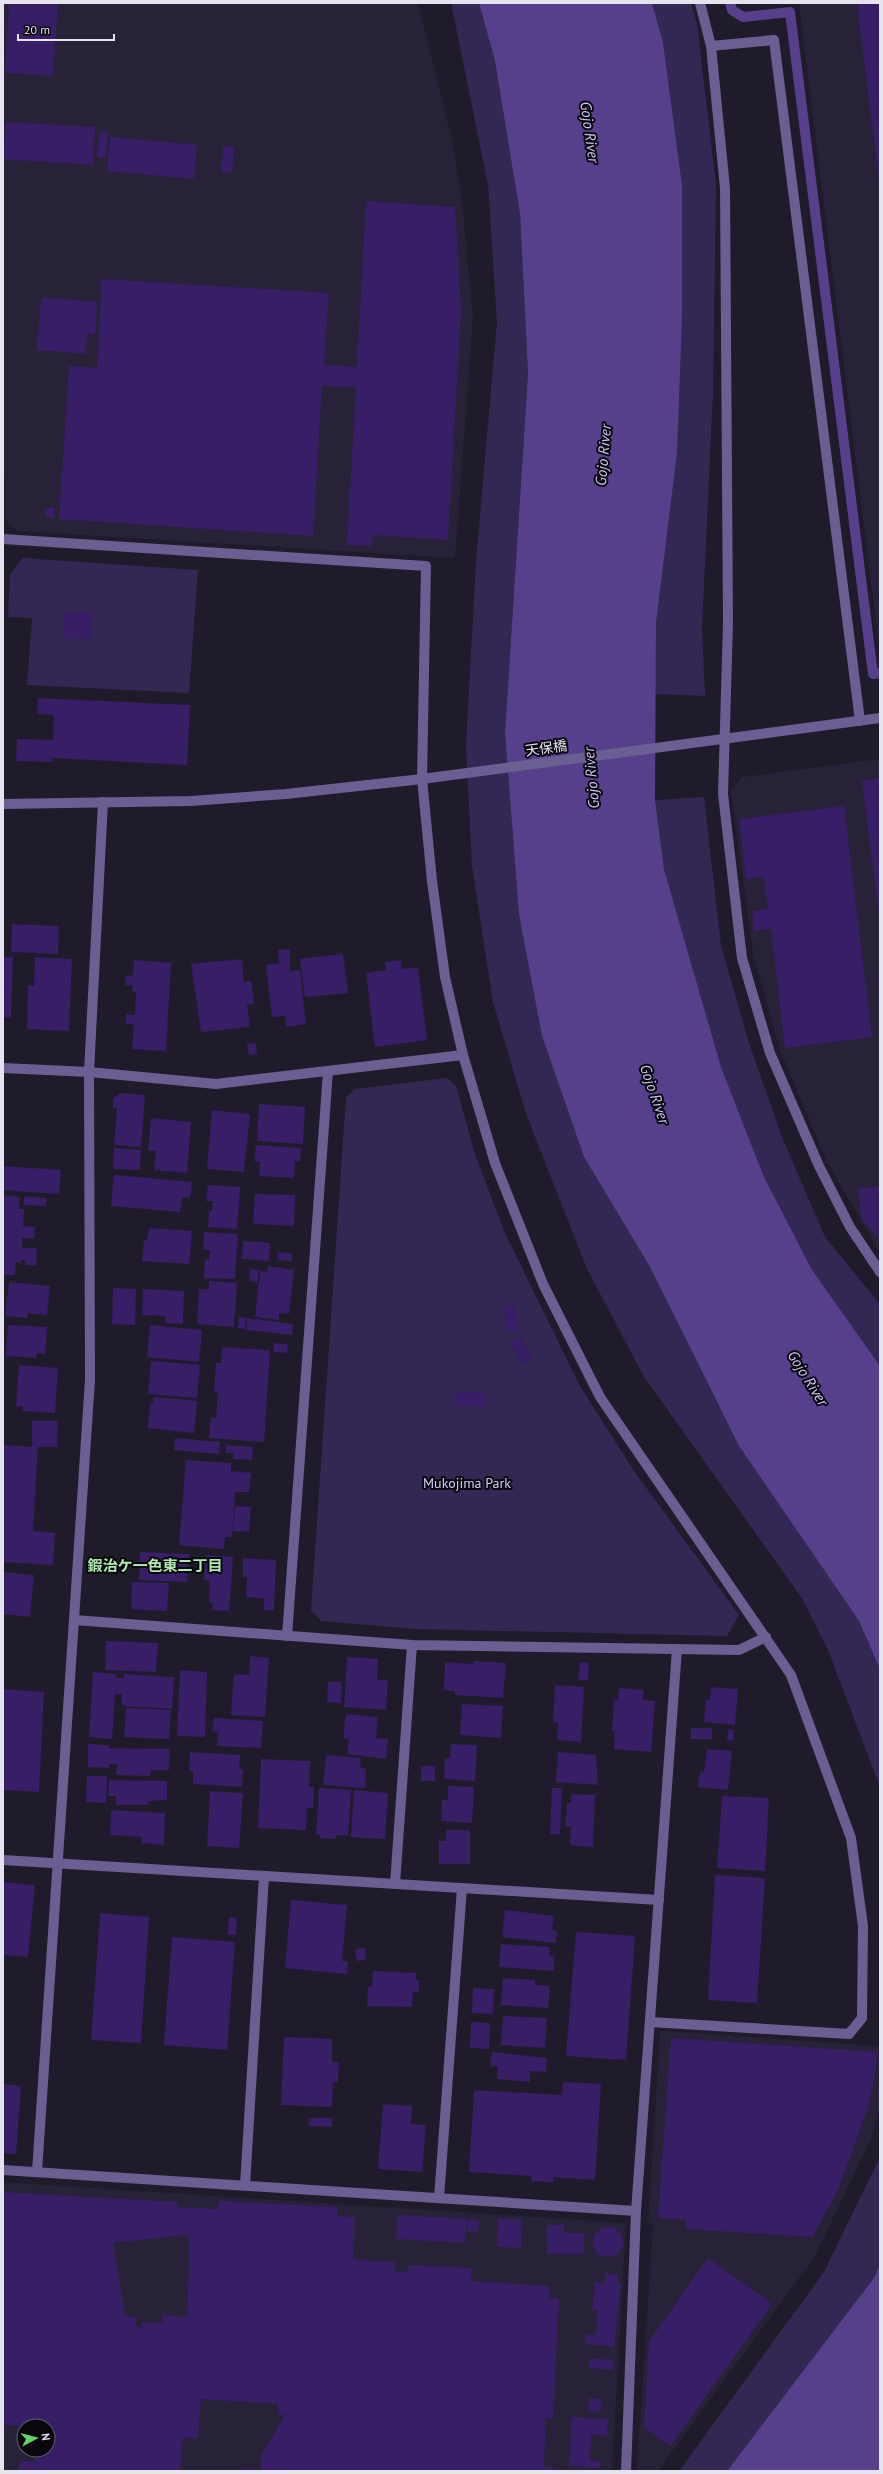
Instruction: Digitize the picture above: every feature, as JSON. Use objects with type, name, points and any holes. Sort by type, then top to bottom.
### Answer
[{"type":"street","points":[[700,3],[711,46],[725,188],[728,623],[723,738],[723,794],[742,958],[770,1052],[819,1166],[850,1227],[880,1272]]},
{"type":"street","points":[[711,46],[774,40],[860,721]]},
{"type":"street","points":[[3,539],[426,566],[422,779],[432,881],[445,977],[463,1055],[495,1163],[543,1284],[600,1397],[791,1674],[851,1838],[863,1926],[862,2018],[849,2034],[650,2022]]},
{"type":"street","name":"天保橋","points":[[3,804],[191,801],[286,794],[422,779],[880,718]]},
{"type":"street","points":[[37,2172],[90,1380],[88,1072],[103,802]]},
{"type":"street","points":[[3,1068],[88,1072],[216,1084],[463,1055]]},
{"type":"street","points":[[287,1636],[328,1071]]},
{"type":"street","points":[[74,1620],[412,1645],[739,1650],[766,1637]]},
{"type":"street","points":[[395,1884],[412,1645]]},
{"type":"street","points":[[626,2471],[636,2211],[677,1649]]},
{"type":"street","points":[[3,1860],[659,1900]]},
{"type":"street","points":[[245,2185],[264,1876]]},
{"type":"street","points":[[438,2198],[462,1888]]},
{"type":"street","points":[[3,2170],[636,2211]]},
{"type":"shaded area","points":[[3,3],[418,3],[452,140],[462,200],[473,319],[455,558],[17,531],[6,520],[3,439]]},
{"type":"shaded area","points":[[799,3],[880,3],[880,655]]},
{"type":"shaded area","points":[[880,759],[880,1253],[827,1162],[780,1050],[753,954],[731,791],[742,777]]},
{"type":"shaded area","points":[[660,2031],[880,2046],[880,2109],[871,2139],[815,2256],[658,2471],[637,2471],[653,2224],[648,2223]]},
{"type":"shaded area","points":[[3,2182],[626,2223],[612,2471],[3,2471]]},
{"type":"green space","points":[[451,3],[479,3],[495,61],[520,214],[528,373],[505,733],[519,915],[542,1036],[584,1157],[650,1267],[739,1446],[859,1621],[880,1669],[880,1787],[828,1650],[803,1600],[643,1375],[587,1269],[526,1114],[493,1002],[472,866],[466,745],[476,561],[497,322],[488,185]]},
{"type":"green space","points":[[652,3],[691,3],[697,24],[716,185],[713,392],[702,628],[705,696],[655,694],[656,623],[682,185],[663,42]]},
{"type":"green space","points":[[22,558],[198,570],[189,693],[27,685],[32,618],[8,617],[10,574]]},
{"type":"green space","points":[[704,797],[721,946],[749,1043],[782,1137],[825,1237],[880,1304],[880,1366],[811,1270],[764,1177],[721,1067],[664,869],[655,800]]},
{"type":"green space","name":"Mukojima Park","points":[[447,1078],[456,1086],[475,1154],[504,1231],[580,1386],[634,1471],[739,1615],[727,1636],[415,1629],[321,1621],[311,1610],[346,1097],[355,1089]]},
{"type":"green space","points":[[880,2157],[880,2265],[875,2278],[727,2471],[679,2471],[824,2272]]},
{"type":"water","name":"Gojo River","points":[[479,3],[652,3],[663,42],[682,185],[682,315],[677,452],[656,623],[655,800],[664,869],[721,1067],[764,1177],[812,1270],[880,1366],[880,1669],[859,1621],[739,1446],[650,1267],[584,1157],[542,1036],[519,915],[505,733],[528,373],[520,214],[495,61]]},
{"type":"water","points":[[880,2265],[880,2471],[727,2471],[874,2278]]},
{"type":"building","points":[[9,3],[58,3],[53,76],[5,73]]},
{"type":"building","points":[[857,3],[880,3],[880,179],[879,179]]},
{"type":"building","points":[[6,122],[95,127],[93,165],[3,159]]},
{"type":"building","points":[[99,132],[108,132],[106,158],[97,157]]},
{"type":"building","points":[[110,137],[197,145],[194,179],[107,171]]},
{"type":"building","points":[[223,146],[234,147],[232,173],[221,172]]},
{"type":"building","points":[[366,201],[455,207],[461,310],[448,540],[373,535],[372,546],[347,545],[356,387],[322,386],[313,536],[59,519],[69,366],[97,368],[102,279],[329,293],[324,365],[357,367]]},
{"type":"building","points":[[41,297],[97,302],[95,334],[87,333],[86,354],[37,350]]},
{"type":"building","points":[[45,508],[55,508],[54,518],[45,517]]},
{"type":"building","points":[[64,612],[92,613],[91,639],[63,638]]},
{"type":"building","points":[[38,698],[190,705],[187,765],[52,758],[52,762],[16,761],[17,739],[53,740],[54,715],[37,714]]},
{"type":"building","points":[[880,778],[880,912],[879,913],[862,781]]},
{"type":"building","points":[[844,806],[872,1037],[785,1048],[771,929],[754,931],[752,911],[768,909],[764,877],[746,879],[739,819]]},
{"type":"building","points":[[12,924],[59,926],[58,954],[11,952]]},
{"type":"building","points":[[290,949],[290,971],[300,970],[306,1024],[286,1027],[285,1016],[272,1017],[266,965],[279,963],[278,950]]},
{"type":"building","points":[[343,954],[348,993],[305,997],[300,959]]},
{"type":"building","points":[[3,957],[13,957],[11,1017],[3,1017]]},
{"type":"building","points":[[35,957],[72,959],[69,1031],[27,1029],[28,985],[34,986]]},
{"type":"building","points":[[242,959],[244,982],[251,981],[254,1004],[247,1004],[250,1027],[201,1032],[191,964]]},
{"type":"building","points":[[134,960],[171,963],[166,1051],[132,1049],[134,1024],[126,1024],[126,1014],[135,1015],[136,992],[132,992],[133,986],[125,985],[126,975],[133,976]]},
{"type":"building","points":[[401,960],[402,969],[418,967],[427,1040],[375,1047],[366,973],[386,970],[385,962]]},
{"type":"building","points":[[256,1043],[257,1054],[249,1055],[247,1044]]},
{"type":"building","points":[[120,1093],[145,1095],[141,1147],[114,1145],[117,1108],[113,1108],[113,1099]]},
{"type":"building","points":[[259,1104],[305,1107],[303,1144],[257,1141]]},
{"type":"building","points":[[212,1110],[250,1114],[244,1172],[207,1169]]},
{"type":"building","points":[[151,1118],[191,1122],[187,1173],[154,1170],[156,1151],[148,1151]]},
{"type":"building","points":[[256,1145],[301,1148],[300,1161],[295,1161],[294,1178],[259,1176],[260,1162],[254,1161]]},
{"type":"building","points":[[114,1148],[141,1150],[140,1170],[113,1169]]},
{"type":"building","points":[[4,1166],[61,1170],[59,1194],[3,1190]]},
{"type":"building","points":[[114,1175],[192,1182],[190,1198],[182,1197],[180,1212],[111,1206]]},
{"type":"building","points":[[208,1185],[240,1187],[237,1229],[208,1227],[209,1210],[212,1211],[213,1201],[206,1201]]},
{"type":"building","points":[[880,1186],[880,1235],[876,1236],[862,1219],[858,1189]]},
{"type":"building","points":[[255,1194],[295,1195],[294,1226],[253,1224]]},
{"type":"building","points":[[3,1195],[20,1197],[19,1209],[24,1209],[23,1226],[35,1227],[34,1239],[22,1238],[22,1248],[37,1248],[36,1266],[25,1265],[26,1260],[21,1260],[21,1263],[16,1262],[15,1275],[3,1275]]},
{"type":"building","points":[[24,1196],[46,1198],[46,1206],[23,1205]]},
{"type":"building","points":[[149,1228],[192,1231],[189,1264],[142,1261],[144,1240],[147,1240]]},
{"type":"building","points":[[204,1232],[238,1234],[235,1279],[204,1278],[205,1259],[209,1260],[210,1250],[203,1250]]},
{"type":"building","points":[[243,1241],[270,1243],[269,1261],[242,1259]]},
{"type":"building","points":[[278,1252],[292,1253],[292,1261],[278,1260]]},
{"type":"building","points":[[268,1266],[294,1270],[289,1314],[279,1313],[279,1320],[255,1317],[260,1271],[267,1272]]},
{"type":"building","points":[[250,1269],[259,1270],[257,1283],[249,1281]]},
{"type":"building","points":[[209,1281],[237,1283],[234,1327],[197,1324],[199,1289],[209,1289]]},
{"type":"building","points":[[9,1282],[50,1286],[47,1315],[28,1313],[27,1318],[5,1316]]},
{"type":"building","points":[[113,1288],[136,1289],[135,1325],[112,1324]]},
{"type":"building","points":[[143,1289],[184,1291],[183,1324],[165,1323],[165,1316],[142,1315]]},
{"type":"building","points":[[516,1305],[518,1330],[507,1331],[504,1306]]},
{"type":"building","points":[[239,1317],[246,1318],[245,1329],[238,1328]]},
{"type":"building","points":[[247,1318],[293,1324],[292,1335],[246,1330]]},
{"type":"building","points":[[8,1325],[47,1327],[45,1354],[37,1353],[36,1358],[6,1356]]},
{"type":"building","points":[[150,1325],[202,1330],[199,1362],[147,1357]]},
{"type":"building","points":[[521,1337],[533,1359],[522,1365],[510,1342]]},
{"type":"building","points":[[274,1343],[288,1344],[287,1353],[274,1352]]},
{"type":"building","points":[[222,1347],[270,1350],[264,1442],[209,1438],[211,1417],[216,1418],[218,1392],[214,1391],[216,1363],[221,1363]]},
{"type":"building","points":[[151,1361],[200,1365],[197,1398],[148,1394]]},
{"type":"building","points":[[19,1365],[58,1368],[55,1413],[22,1411],[23,1406],[16,1406]]},
{"type":"building","points":[[456,1391],[486,1394],[485,1407],[455,1405]]},
{"type":"building","points":[[153,1397],[197,1401],[194,1433],[148,1428],[150,1403],[153,1403]]},
{"type":"building","points":[[32,1421],[58,1421],[57,1447],[38,1447],[33,1531],[55,1533],[53,1565],[3,1562],[3,1445],[32,1447]]},
{"type":"building","points":[[175,1438],[220,1442],[219,1454],[174,1450]]},
{"type":"building","points":[[226,1445],[253,1447],[252,1460],[233,1459],[233,1453],[226,1453]]},
{"type":"building","points":[[186,1460],[231,1463],[231,1471],[251,1473],[249,1492],[235,1492],[232,1537],[225,1537],[224,1549],[179,1545]]},
{"type":"building","points":[[235,1506],[251,1507],[249,1532],[233,1531]]},
{"type":"building","points":[[140,1552],[189,1554],[187,1582],[139,1580]]},
{"type":"building","points":[[206,1555],[233,1557],[229,1611],[212,1610],[213,1603],[209,1603],[210,1581],[204,1580]]},
{"type":"building","points":[[243,1558],[276,1560],[274,1610],[264,1610],[264,1598],[246,1597],[247,1577],[243,1577]]},
{"type":"building","points":[[3,1572],[34,1575],[30,1617],[3,1614]]},
{"type":"building","points":[[132,1582],[169,1583],[167,1611],[131,1609]]},
{"type":"building","points":[[106,1641],[158,1643],[156,1672],[105,1670]]},
{"type":"building","points":[[250,1656],[269,1658],[265,1717],[231,1715],[234,1674],[249,1675]]},
{"type":"building","points":[[347,1657],[378,1659],[377,1680],[388,1680],[386,1710],[344,1707]]},
{"type":"building","points":[[473,1661],[506,1663],[503,1698],[455,1695],[455,1691],[444,1690],[445,1662],[473,1664]]},
{"type":"building","points":[[580,1662],[589,1663],[588,1680],[578,1680]]},
{"type":"building","points":[[180,1670],[207,1672],[205,1737],[177,1736]]},
{"type":"building","points":[[93,1672],[117,1674],[116,1678],[124,1678],[124,1674],[174,1677],[172,1709],[122,1706],[122,1694],[115,1694],[112,1739],[89,1737]]},
{"type":"building","points":[[328,1682],[342,1682],[341,1703],[327,1702]]},
{"type":"building","points":[[555,1685],[584,1687],[581,1742],[557,1740],[558,1723],[553,1722]]},
{"type":"building","points":[[711,1687],[738,1689],[735,1725],[704,1722],[706,1699],[710,1700]]},
{"type":"building","points":[[619,1688],[644,1690],[643,1700],[655,1701],[651,1752],[614,1749],[615,1731],[612,1731],[614,1700],[618,1700]]},
{"type":"building","points":[[3,1689],[44,1692],[39,1792],[3,1790]]},
{"type":"building","points":[[462,1704],[503,1706],[501,1738],[460,1735]]},
{"type":"building","points":[[126,1708],[171,1710],[169,1739],[124,1737]]},
{"type":"building","points":[[346,1714],[378,1717],[376,1738],[388,1739],[386,1759],[347,1754],[349,1739],[343,1738]]},
{"type":"building","points":[[214,1718],[263,1721],[261,1748],[217,1746],[218,1732],[212,1731]]},
{"type":"building","points":[[691,1728],[712,1728],[712,1739],[691,1739]]},
{"type":"building","points":[[728,1729],[734,1730],[733,1741],[727,1740]]},
{"type":"building","points":[[88,1744],[109,1745],[109,1748],[170,1749],[169,1770],[151,1770],[150,1776],[116,1775],[117,1764],[109,1764],[109,1768],[88,1767]]},
{"type":"building","points":[[451,1744],[477,1745],[475,1781],[444,1779],[445,1758],[450,1758]]},
{"type":"building","points":[[707,1749],[732,1751],[728,1790],[698,1787],[700,1772],[704,1773]]},
{"type":"building","points":[[190,1752],[240,1755],[239,1769],[243,1769],[242,1787],[193,1784],[193,1771],[189,1771]]},
{"type":"building","points":[[558,1752],[596,1755],[598,1785],[556,1782]]},
{"type":"building","points":[[326,1755],[361,1758],[360,1768],[366,1768],[365,1788],[323,1785]]},
{"type":"building","points":[[261,1759],[310,1761],[309,1787],[314,1787],[313,1808],[307,1808],[306,1830],[258,1828]]},
{"type":"building","points":[[421,1766],[435,1766],[435,1781],[421,1781]]},
{"type":"building","points":[[87,1776],[107,1776],[106,1803],[86,1802]]},
{"type":"building","points":[[109,1780],[167,1781],[167,1800],[149,1801],[148,1805],[116,1805],[116,1796],[108,1796]]},
{"type":"building","points":[[448,1786],[474,1787],[472,1823],[441,1821],[442,1800],[448,1800]]},
{"type":"building","points":[[319,1788],[351,1790],[348,1836],[336,1835],[336,1839],[320,1838],[320,1835],[316,1834]]},
{"type":"building","points":[[552,1788],[562,1788],[560,1834],[550,1834]]},
{"type":"building","points":[[354,1790],[388,1793],[385,1839],[351,1837]]},
{"type":"building","points":[[210,1791],[243,1793],[239,1848],[207,1846]]},
{"type":"building","points":[[571,1794],[595,1795],[593,1847],[570,1845],[571,1827],[565,1827],[567,1803],[571,1803]]},
{"type":"building","points":[[722,1796],[769,1798],[765,1871],[717,1868]]},
{"type":"building","points":[[111,1810],[165,1813],[164,1845],[141,1843],[142,1837],[110,1835]]},
{"type":"building","points":[[446,1830],[470,1830],[470,1864],[439,1864],[439,1841],[446,1841]]},
{"type":"building","points":[[715,1875],[765,1878],[757,2003],[708,2000]]},
{"type":"building","points":[[3,1882],[35,1885],[28,1957],[3,1955]]},
{"type":"building","points":[[291,1900],[347,1905],[342,1961],[348,1961],[347,1974],[285,1968]]},
{"type":"building","points":[[505,1910],[554,1916],[552,1930],[557,1931],[556,1943],[502,1937]]},
{"type":"building","points":[[100,1913],[149,1917],[141,2043],[91,2040]]},
{"type":"building","points":[[229,1917],[237,1918],[236,1935],[228,1935]]},
{"type":"building","points":[[576,1932],[635,1936],[626,2060],[566,2056]]},
{"type":"building","points":[[172,1937],[235,1942],[227,2050],[164,2045]]},
{"type":"building","points":[[501,1944],[550,1947],[549,1955],[554,1956],[554,1971],[499,1967]]},
{"type":"building","points":[[365,1948],[366,1960],[357,1961],[355,1949]]},
{"type":"building","points":[[373,1971],[416,1973],[416,1980],[419,1980],[419,1992],[413,1992],[412,2007],[367,2006],[368,1987],[372,1987]]},
{"type":"building","points":[[503,1978],[535,1980],[535,1985],[550,1986],[548,2008],[501,2005]]},
{"type":"building","points":[[473,1988],[494,1989],[493,2014],[472,2013]]},
{"type":"building","points":[[503,2016],[547,2018],[545,2048],[501,2045]]},
{"type":"building","points":[[471,2022],[490,2023],[489,2049],[470,2048]]},
{"type":"building","points":[[284,2037],[332,2039],[332,2062],[339,2062],[338,2082],[333,2082],[332,2107],[281,2105]]},
{"type":"building","points":[[671,2038],[878,2052],[870,2101],[853,2150],[836,2194],[812,2237],[685,2229],[686,2220],[658,2218]]},
{"type":"building","points":[[492,2052],[547,2058],[546,2072],[530,2071],[530,2082],[497,2079],[498,2067],[490,2066]]},
{"type":"building","points":[[563,2082],[601,2084],[595,2180],[553,2177],[553,2182],[531,2181],[532,2176],[469,2172],[474,2090],[562,2095]]},
{"type":"building","points":[[3,2084],[21,2086],[16,2154],[3,2153]]},
{"type":"building","points":[[383,2104],[412,2106],[411,2124],[426,2125],[422,2172],[378,2169]]},
{"type":"building","points":[[309,2118],[332,2118],[332,2127],[309,2126]]},
{"type":"building","points":[[3,2192],[177,2202],[177,2207],[218,2209],[219,2201],[338,2207],[337,2216],[355,2217],[353,2260],[395,2262],[394,2271],[408,2272],[409,2265],[472,2268],[471,2281],[550,2286],[549,2298],[559,2299],[553,2419],[546,2418],[544,2467],[553,2467],[553,2471],[242,2471],[242,2469],[261,2470],[261,2456],[285,2415],[278,2415],[278,2404],[201,2399],[198,2439],[183,2437],[180,2471],[19,2471],[19,2461],[35,2462],[35,2458],[56,2458],[56,2418],[16,2418],[16,2425],[3,2425]],"holes":[[[186,2235],[190,2242],[187,2317],[163,2315],[162,2323],[142,2322],[142,2328],[136,2327],[136,2317],[125,2316],[113,2243]]]},
{"type":"building","points":[[397,2215],[467,2219],[465,2243],[396,2239]]},
{"type":"building","points":[[498,2219],[522,2219],[521,2248],[497,2247]]},
{"type":"building","points":[[468,2220],[479,2221],[478,2232],[467,2231]]},
{"type":"building","points":[[547,2225],[564,2225],[564,2233],[584,2233],[584,2254],[547,2254]]},
{"type":"building","points":[[608,2227],[619,2231],[623,2242],[619,2253],[608,2257],[597,2253],[593,2242],[597,2231]]},
{"type":"building","points":[[708,2258],[772,2304],[670,2446],[644,2427],[649,2341]]},
{"type":"building","points":[[606,2273],[618,2275],[618,2283],[621,2283],[614,2347],[585,2344],[586,2334],[596,2335],[598,2310],[592,2310],[595,2282],[605,2283]]},
{"type":"building","points":[[590,2358],[614,2360],[613,2370],[589,2368]]},
{"type":"building","points":[[589,2398],[602,2399],[600,2412],[588,2411]]},
{"type":"building","points":[[572,2417],[608,2419],[607,2436],[591,2435],[590,2460],[600,2461],[600,2468],[569,2466]]},
{"type":"waterway","points":[[730,3],[732,10],[743,17],[790,12],[873,674],[880,673]]},
{"type":"district","name":"鍜治ケ一色東二丁目","points":[[155,1565]]}]
